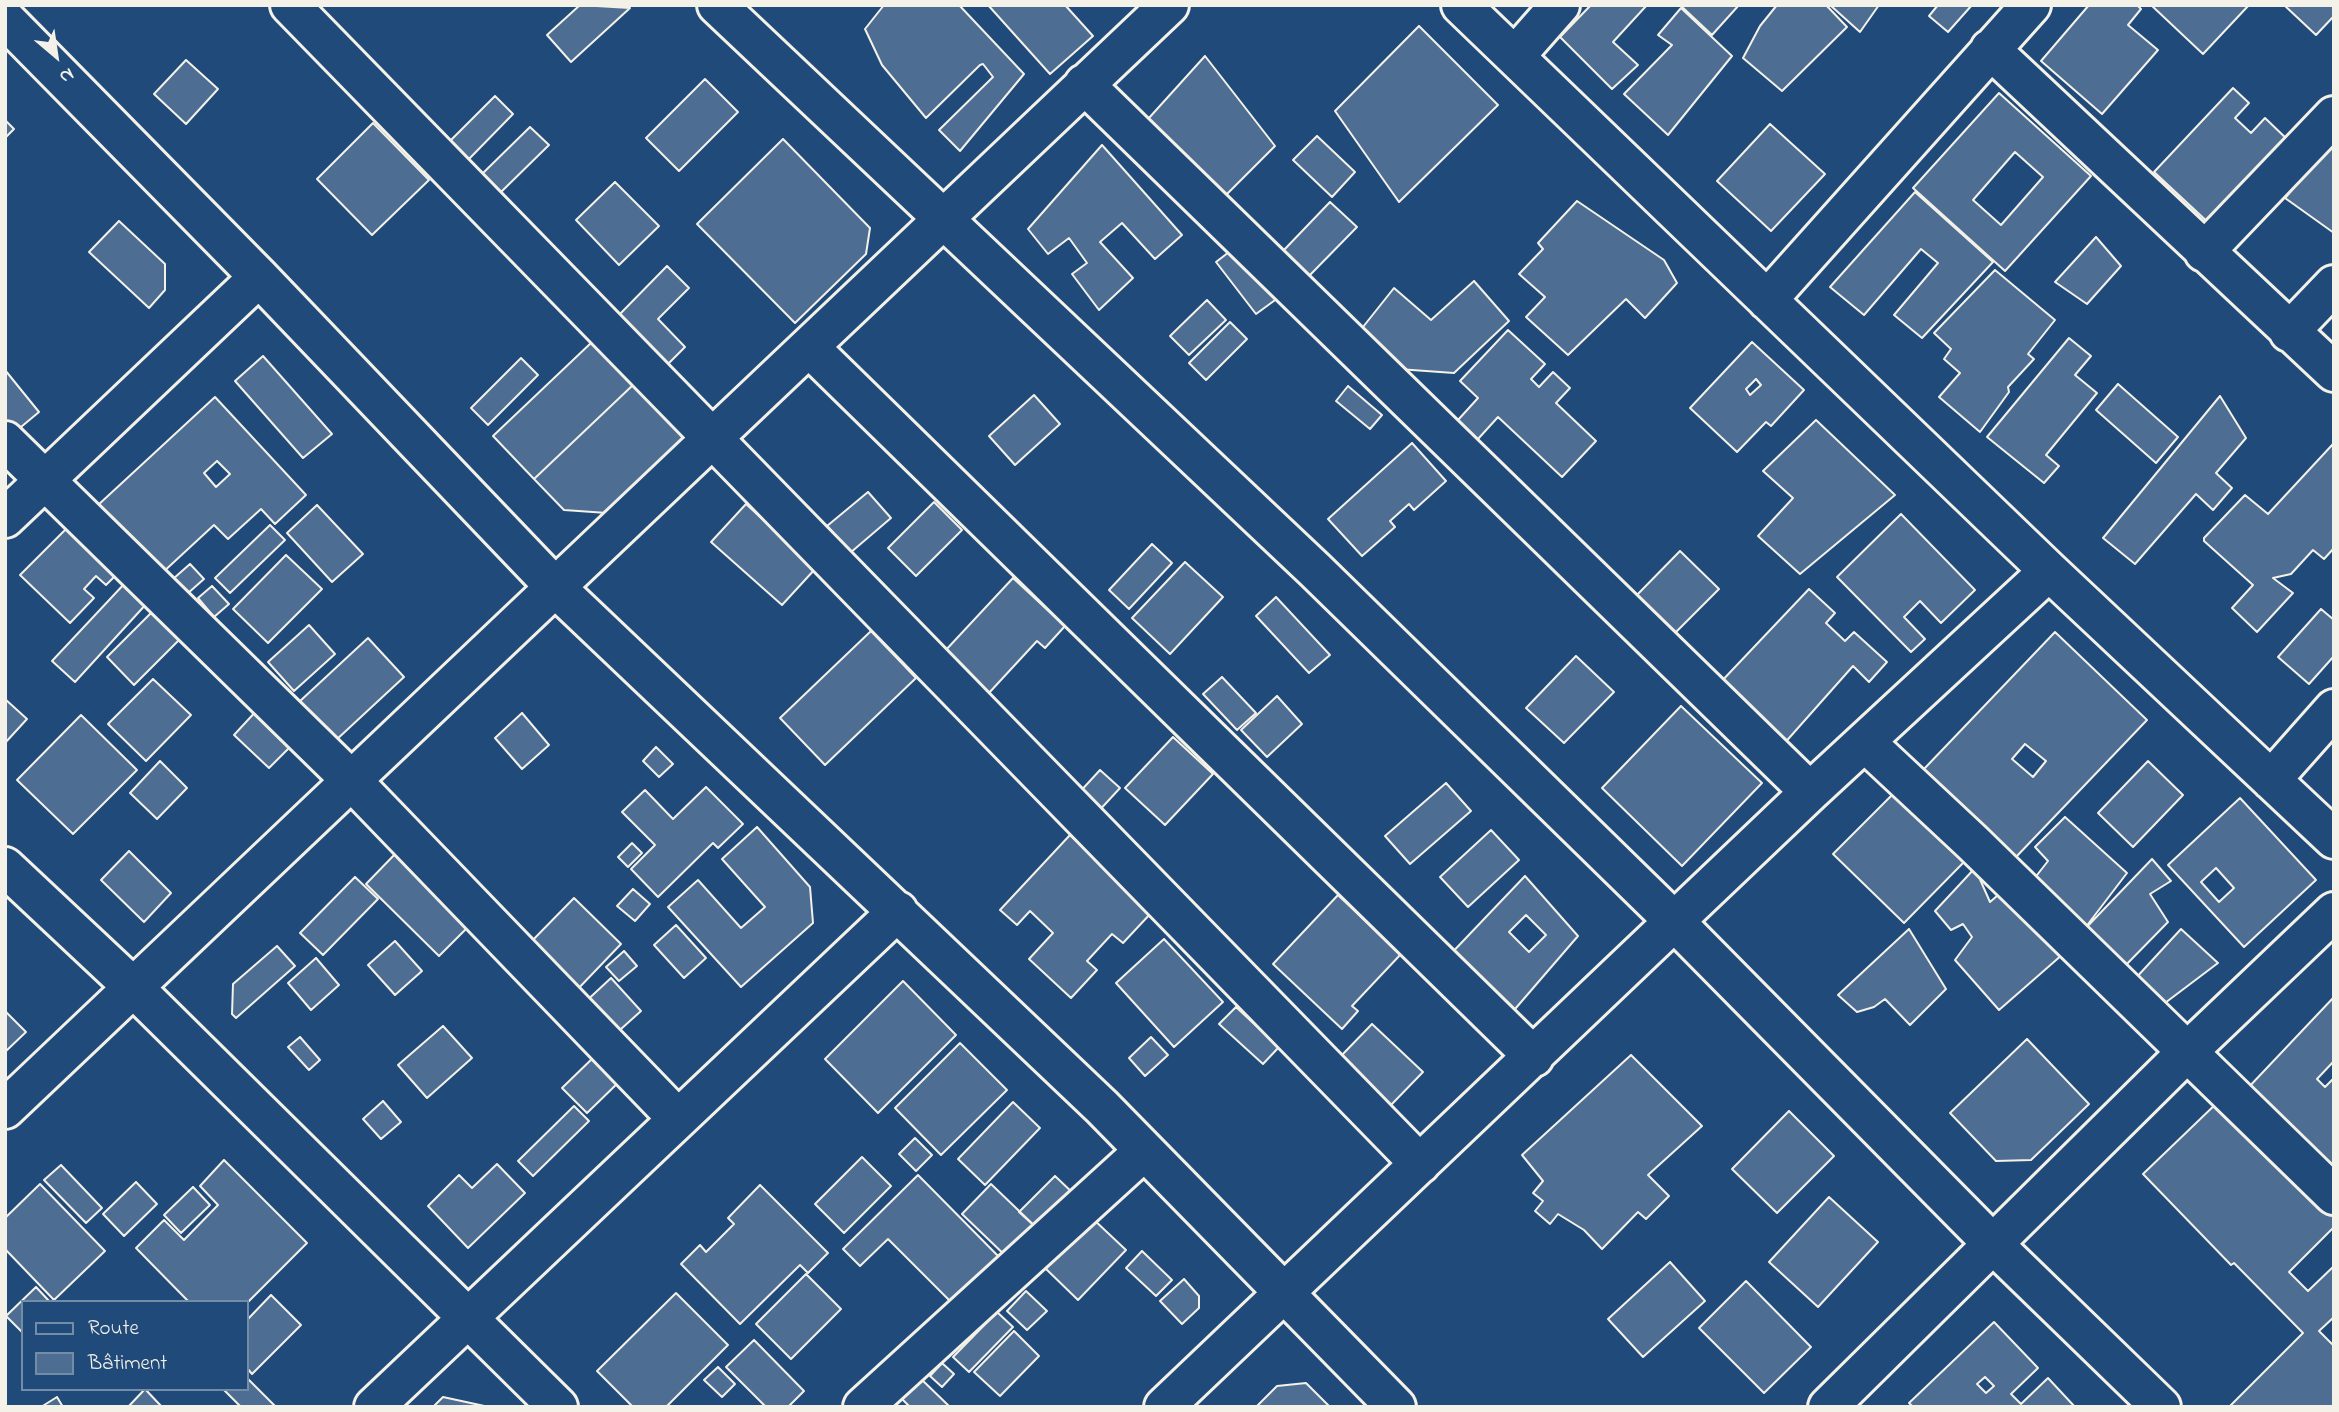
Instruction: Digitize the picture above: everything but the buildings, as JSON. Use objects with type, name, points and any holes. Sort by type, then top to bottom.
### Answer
[{"type":"street","points":[[290,5],[1420,1164]]},
{"type":"street","points":[[717,5],[1315,570],[1676,922],[1993,1244],[2161,1407]]},
{"type":"street","points":[[5,1110],[1169,5]]},
{"type":"street","points":[[1461,5],[2049,570],[2334,839]]},
{"type":"street","points":[[1516,55],[1560,5]]},
{"type":"street","points":[[1767,300],[2031,5]]},
{"type":"street","points":[[5,19],[259,277],[556,588],[898,911],[1144,1151],[1396,1407]]},
{"type":"street","points":[[1990,49],[2334,372]]},
{"type":"street","points":[[1084,84],[1810,792]]},
{"type":"street","points":[[2204,252],[2334,116]]},
{"type":"street","points":[[5,517],[259,277]]},
{"type":"street","points":[[2290,332],[2334,285]]},
{"type":"street","points":[[810,348],[1534,1057]]},
{"type":"street","points":[[5,441],[352,781],[678,1119]]},
{"type":"street","points":[[1164,1407],[1810,792],[1866,743],[2049,570]]},
{"type":"street","points":[[2271,780],[2334,709]]},
{"type":"street","points":[[1866,743],[2334,1195]]},
{"type":"street","points":[[5,867],[134,988],[558,1407]]},
{"type":"street","points":[[374,1407],[898,911]]},
{"type":"street","points":[[1828,1407],[2187,1052],[2334,912]]},
{"type":"street","points":[[863,1407],[1144,1151]]}]
